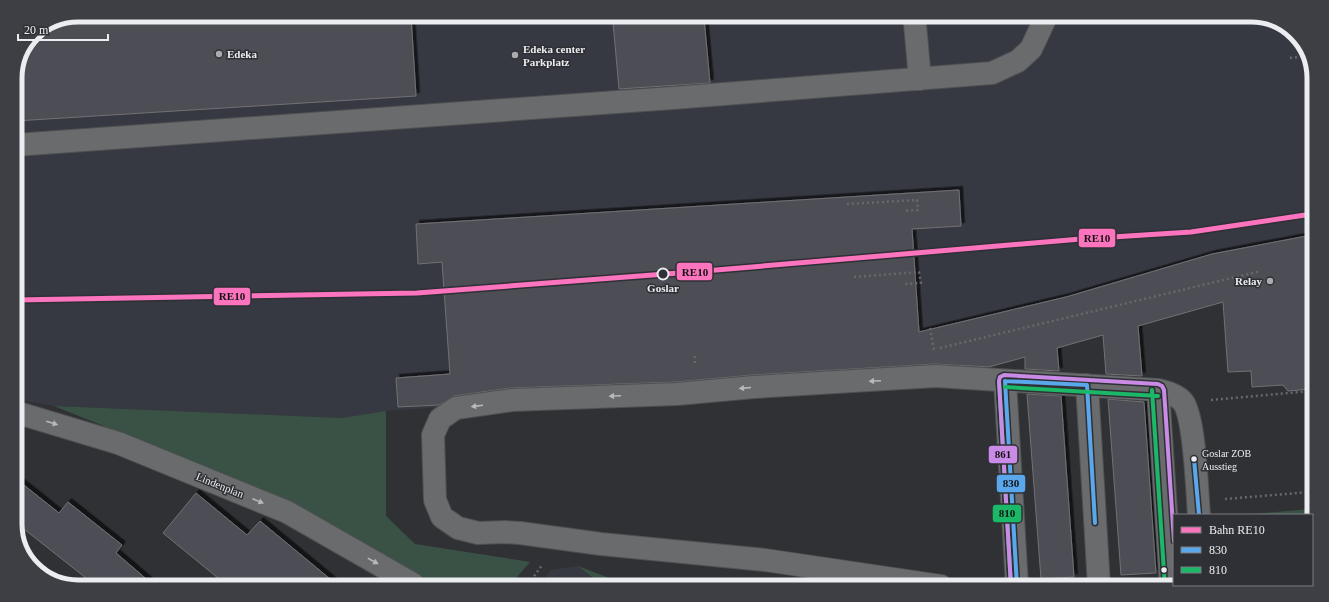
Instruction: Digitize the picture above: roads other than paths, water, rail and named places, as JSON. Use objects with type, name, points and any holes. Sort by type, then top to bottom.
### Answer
[{"type":"street","points":[[22,144],[673,98],[992,73],[1018,61],[1031,49],[1044,22]]},
{"type":"street","points":[[915,24],[920,79]]},
{"type":"street","points":[[900,580],[765,560],[601,544],[520,533],[478,533],[458,528],[442,517],[435,500],[433,435],[440,419],[456,408],[512,400],[677,394],[754,387],[936,376],[1158,390],[1172,394],[1183,402],[1191,422],[1199,508]]},
{"type":"street","points":[[1005,381],[1017,580]]},
{"type":"street","points":[[1087,385],[1099,580]]},
{"type":"street","points":[[1158,390],[1171,580]]},
{"type":"street","name":"Lindenplan","points":[[22,414],[118,443],[287,512],[406,580]]},
{"type":"rail line","name":"RE10","points":[[22,300],[417,293],[692,272],[1081,239],[1191,232],[1307,215]]},
{"type":"place","name":"Edeka","points":[[219,54]]},
{"type":"place","name":"Edeka center Parkplatz","points":[[515,55]]},
{"type":"place","name":"Goslar","points":[[663,274]]},
{"type":"place","name":"Relay","points":[[1270,281]]},
{"type":"place","name":"Goslar ZOB Ausstieg","points":[[1194,459]]}]
